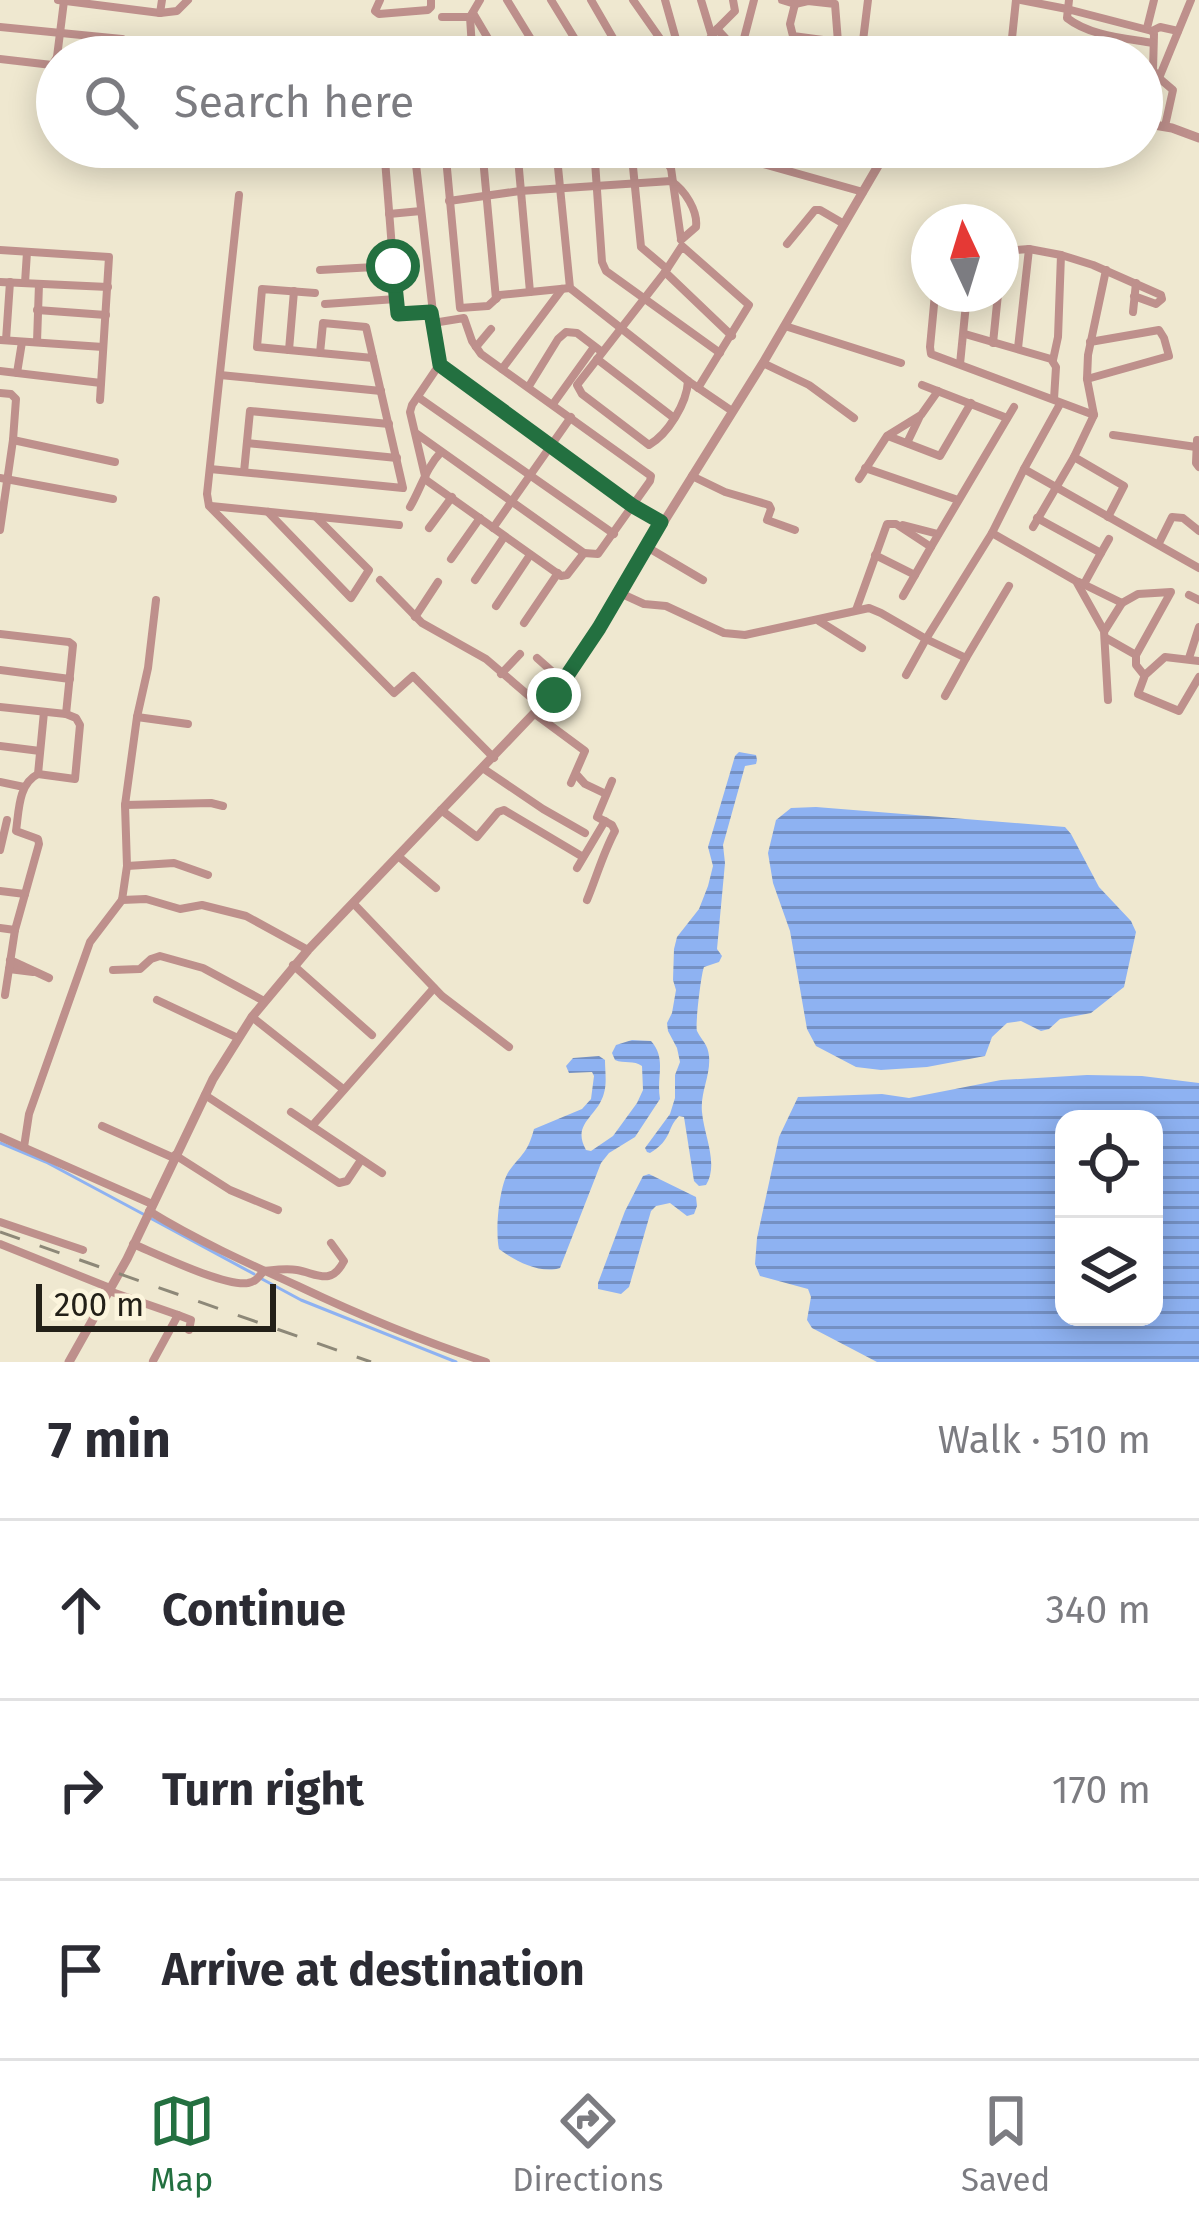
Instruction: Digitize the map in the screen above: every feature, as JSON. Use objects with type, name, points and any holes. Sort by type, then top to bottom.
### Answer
[{"type":"street","points":[[59,36],[62,0],[129,5],[160,14],[177,10],[188,0]]},
{"type":"street","points":[[160,14],[162,0]]},
{"type":"street","points":[[380,0],[375,11],[379,14],[428,10],[431,0]]},
{"type":"street","points":[[470,36],[471,14],[480,0]]},
{"type":"street","points":[[507,0],[529,36]]},
{"type":"street","points":[[551,0],[575,36]]},
{"type":"street","points":[[592,0],[612,36]]},
{"type":"street","points":[[633,0],[659,36]]},
{"type":"street","points":[[664,0],[673,36]]},
{"type":"street","points":[[701,0],[719,36]]},
{"type":"street","points":[[711,36],[736,11],[734,0]]},
{"type":"street","points":[[746,36],[754,0]]},
{"type":"street","points":[[782,0],[835,4],[838,36]]},
{"type":"street","points":[[864,36],[868,0]]},
{"type":"street","points":[[1013,36],[1018,0],[1068,4],[1150,30],[1154,36]]},
{"type":"street","points":[[1150,30],[1154,0]]},
{"type":"street","points":[[1163,68],[1191,0]]},
{"type":"street","points":[[793,36],[795,4]]},
{"type":"street","points":[[1068,4],[1070,21],[1118,36]]},
{"type":"street","points":[[442,17],[471,14]]},
{"type":"street","points":[[471,14],[485,36]]},
{"type":"street","points":[[651,26],[670,18]]},
{"type":"street","points":[[0,27],[90,36]]},
{"type":"street","points":[[1150,30],[1178,31]]},
{"type":"street","points":[[0,59],[36,63]]},
{"type":"street","points":[[1163,81],[1173,90],[1165,126],[1199,138]]},
{"type":"street","points":[[386,168],[397,312],[464,319],[476,347],[502,369],[651,476],[598,554],[584,554],[416,434]]},
{"type":"street","points":[[416,168],[440,365],[410,412],[426,480],[557,573],[567,575],[584,554]]},
{"type":"street","points":[[446,168],[462,309],[488,306],[500,295],[566,289],[732,411]]},
{"type":"street","points":[[483,168],[496,298]]},
{"type":"street","points":[[518,168],[530,292]]},
{"type":"street","points":[[502,369],[566,289],[558,168]]},
{"type":"street","points":[[596,168],[604,268],[720,353]]},
{"type":"street","points":[[634,168],[641,247],[732,336]]},
{"type":"street","points":[[669,168],[682,243],[748,303],[698,388]]},
{"type":"street","points":[[779,168],[865,192]]},
{"type":"street","points":[[69,1362],[206,1095],[252,1017],[293,965],[564,682],[880,168]]},
{"type":"street","points":[[449,200],[671,181],[694,211],[696,227],[666,271],[553,404]]},
{"type":"street","points":[[239,195],[209,506],[394,693],[412,676],[494,758]]},
{"type":"street","points":[[787,244],[815,210],[844,224]]},
{"type":"street","points":[[389,214],[421,211]]},
{"type":"street","points":[[1018,348],[1029,249]]},
{"type":"street","points":[[0,250],[109,256],[100,400]]},
{"type":"street","points":[[1019,250],[1061,255],[1106,270],[1162,299],[1156,304],[1134,296]]},
{"type":"street","points":[[25,283],[27,252]]},
{"type":"street","points":[[907,675],[992,533],[1057,402],[1053,360],[1061,255]]},
{"type":"street","points":[[320,270],[393,266]]},
{"type":"street","points":[[1101,553],[1035,522],[1094,415],[1087,379],[1090,342],[1106,270]]},
{"type":"street","points":[[103,346],[3,341],[5,282],[108,287]]},
{"type":"street","points":[[1132,312],[1136,283]]},
{"type":"street","points":[[37,343],[39,284]]},
{"type":"street","points":[[315,293],[262,289],[257,347],[373,358]]},
{"type":"street","points":[[289,350],[294,291]]},
{"type":"street","points":[[325,304],[396,299]]},
{"type":"street","points":[[37,310],[106,315]]},
{"type":"street","points":[[933,312],[929,352],[1094,415]]},
{"type":"street","points":[[959,364],[966,312]]},
{"type":"street","points":[[994,343],[997,312]]},
{"type":"street","points":[[209,469],[401,489],[404,485],[366,327],[323,323],[320,353]]},
{"type":"street","points":[[785,326],[901,363]]},
{"type":"street","points":[[476,347],[490,329]]},
{"type":"street","points":[[1087,379],[1168,356],[1159,331],[1090,342]]},
{"type":"street","points":[[529,386],[558,339],[566,332],[577,333],[674,418]]},
{"type":"street","points":[[964,334],[1053,360]]},
{"type":"street","points":[[17,373],[22,342]]},
{"type":"street","points":[[598,353],[577,385],[582,394],[650,446],[674,418],[688,392],[688,381]]},
{"type":"street","points":[[763,363],[809,385],[854,418]]},
{"type":"street","points":[[440,365],[661,522]]},
{"type":"street","points":[[0,371],[101,383]]},
{"type":"street","points":[[220,375],[381,392]]},
{"type":"street","points":[[922,385],[1007,418]]},
{"type":"street","points":[[907,443],[938,391]]},
{"type":"street","points":[[0,393],[16,399],[0,530]]},
{"type":"street","points":[[418,397],[614,534]]},
{"type":"street","points":[[886,436],[940,456],[970,404]]},
{"type":"street","points":[[903,596],[1014,407]]},
{"type":"street","points":[[244,472],[250,411],[389,424]]},
{"type":"street","points":[[859,478],[886,436],[921,416]]},
{"type":"street","points":[[493,528],[571,417]]},
{"type":"street","points":[[1113,434],[1197,444],[1199,466]]},
{"type":"street","points":[[13,440],[115,462]]},
{"type":"street","points":[[247,442],[397,458]]},
{"type":"street","points":[[410,506],[426,480],[427,469],[441,452]]},
{"type":"street","points":[[1074,457],[1124,486],[1108,517]]},
{"type":"street","points":[[866,468],[958,500]]},
{"type":"street","points":[[1024,469],[1199,568]]},
{"type":"street","points":[[691,476],[769,505],[767,520],[795,530]]},
{"type":"street","points":[[4,478],[113,499]]},
{"type":"street","points":[[430,529],[452,497]]},
{"type":"street","points":[[209,506],[399,525]]},
{"type":"street","points":[[268,512],[352,598],[369,570],[316,517]]},
{"type":"street","points":[[875,513],[931,547]]},
{"type":"street","points":[[1158,543],[1172,517],[1183,518],[1199,531]]},
{"type":"street","points":[[451,559],[480,518]]},
{"type":"street","points":[[856,610],[886,526],[938,534]]},
{"type":"street","points":[[992,533],[1122,603]]},
{"type":"street","points":[[475,580],[505,537]]},
{"type":"street","points":[[1080,583],[1108,539]]},
{"type":"street","points":[[647,547],[703,580]]},
{"type":"street","points":[[496,606],[530,555]]},
{"type":"street","points":[[875,556],[915,575]]},
{"type":"street","points":[[524,623],[557,573]]},
{"type":"street","points":[[380,580],[415,617],[473,650],[585,751],[573,778],[607,794]]},
{"type":"street","points":[[415,617],[438,582]]},
{"type":"street","points":[[1080,583],[1105,634],[1140,667]]},
{"type":"street","points":[[945,696],[1009,586]]},
{"type":"street","points":[[1108,700],[1105,634],[1122,603],[1138,594],[1171,592],[1140,667],[1138,694],[1177,711],[1199,677]]},
{"type":"street","points":[[620,593],[648,605],[666,605],[729,634],[745,635],[868,608],[966,658]]},
{"type":"street","points":[[1189,595],[1199,600]]},
{"type":"street","points":[[24,1148],[29,1114],[90,942],[122,900],[127,866],[125,806],[156,600]]},
{"type":"street","points":[[818,620],[862,648]]},
{"type":"street","points":[[1140,667],[1167,656],[1194,659],[1199,627]]},
{"type":"street","points":[[0,634],[70,642],[74,649],[66,714]]},
{"type":"street","points":[[502,674],[520,654]]},
{"type":"street","points":[[537,658],[564,682]]},
{"type":"street","points":[[0,670],[70,679]]},
{"type":"street","points":[[0,707],[66,714],[80,725],[76,779],[38,774],[30,778],[0,850]]},
{"type":"street","points":[[38,774],[44,712]]},
{"type":"street","points":[[137,717],[188,724]]},
{"type":"street","points":[[0,746],[40,751]]},
{"type":"street","points":[[484,769],[585,833]]},
{"type":"street","points":[[587,900],[615,831],[597,815],[613,781]]},
{"type":"street","points":[[0,782],[24,787]]},
{"type":"street","points":[[125,806],[223,806]]},
{"type":"street","points":[[441,810],[477,837],[504,810],[583,857]]},
{"type":"street","points":[[578,868],[605,821]]},
{"type":"street","points":[[5,994],[15,930],[39,844],[38,838],[9,824]]},
{"type":"street","points":[[398,856],[436,888]]},
{"type":"street","points":[[127,866],[174,863],[208,874]]},
{"type":"street","points":[[0,891],[25,894]]},
{"type":"street","points":[[122,900],[146,898],[187,909],[202,904],[246,916],[308,950]]},
{"type":"street","points":[[353,904],[434,988],[509,1047]]},
{"type":"street","points":[[0,928],[15,930]]},
{"type":"street","points":[[112,970],[140,969],[160,956],[203,968],[264,1001]]},
{"type":"street","points":[[10,965],[50,978]]},
{"type":"street","points":[[293,965],[373,1035]]},
{"type":"street","points":[[312,1126],[434,988]]},
{"type":"street","points":[[157,1000],[238,1038]]},
{"type":"street","points":[[252,1017],[343,1089]]},
{"type":"street","points":[[206,1095],[340,1183],[347,1181],[362,1160]]},
{"type":"street","points":[[291,1112],[382,1173]]},
{"type":"street","points":[[102,1126],[174,1156],[230,1190],[278,1210]]},
{"type":"street","points":[[0,1137],[150,1210],[260,1275],[487,1362]]},
{"type":"street","points":[[0,1222],[83,1250]]},
{"type":"street","points":[[133,1244],[230,1281],[250,1282],[260,1275],[291,1269],[325,1277],[340,1270],[344,1262],[331,1243]]},
{"type":"street","points":[[0,1244],[191,1320],[189,1330]]},
{"type":"street","points":[[299,1287],[309,1275]]},
{"type":"street","points":[[153,1361],[178,1315]]},
{"type":"water","points":[[739,752],[756,755],[757,760],[745,766],[723,845],[717,949],[722,956],[704,967],[700,989],[697,1031],[709,1056],[702,1105],[711,1168],[706,1185],[699,1186],[694,1181],[684,1117],[679,1116],[657,1148],[650,1153],[645,1148],[670,1114],[675,1098],[680,1062],[667,1023],[676,990],[674,949],[708,886],[713,866],[708,847]]},
{"type":"water","points":[[791,808],[1065,827],[1099,887],[1136,932],[1124,987],[1091,1013],[1060,1019],[1049,1029],[1041,1031],[1021,1021],[1007,1023],[992,1037],[985,1056],[881,1070],[856,1067],[816,1046],[807,1029],[790,931],[768,853],[776,820]]},
{"type":"water","points":[[651,1041],[656,1048],[660,1099],[635,1137],[601,1163],[560,1268],[536,1268],[512,1258],[499,1249],[498,1241],[499,1209],[509,1171],[527,1148],[534,1129],[582,1109],[591,1099],[592,1072],[569,1073],[566,1066],[573,1058],[599,1056],[605,1060],[604,1093],[582,1133],[586,1150],[591,1151],[613,1136],[643,1090],[642,1066],[615,1060],[612,1053],[616,1045]]},
{"type":"water","points":[[1087,1075],[1199,1083],[1199,1362],[877,1362],[812,1328],[807,1320],[808,1289],[760,1276],[755,1264],[779,1137],[798,1097],[882,1094],[909,1098],[1001,1080]]},
{"type":"water","points":[[649,1174],[696,1197],[694,1214],[687,1216],[670,1203],[656,1206],[629,1287],[621,1294],[598,1289],[625,1211],[643,1176]]},
{"type":"waterway","points":[[0,1143],[143,1214]]},
{"type":"waterway","points":[[152,1219],[254,1274]]},
{"type":"waterway","points":[[262,1279],[301,1300],[456,1362]]},
{"type":"railway","points":[[0,1232],[371,1362]]},
{"type":"route","points":[[393,266],[398,314],[431,312],[440,365],[661,522],[554,695]]}]
